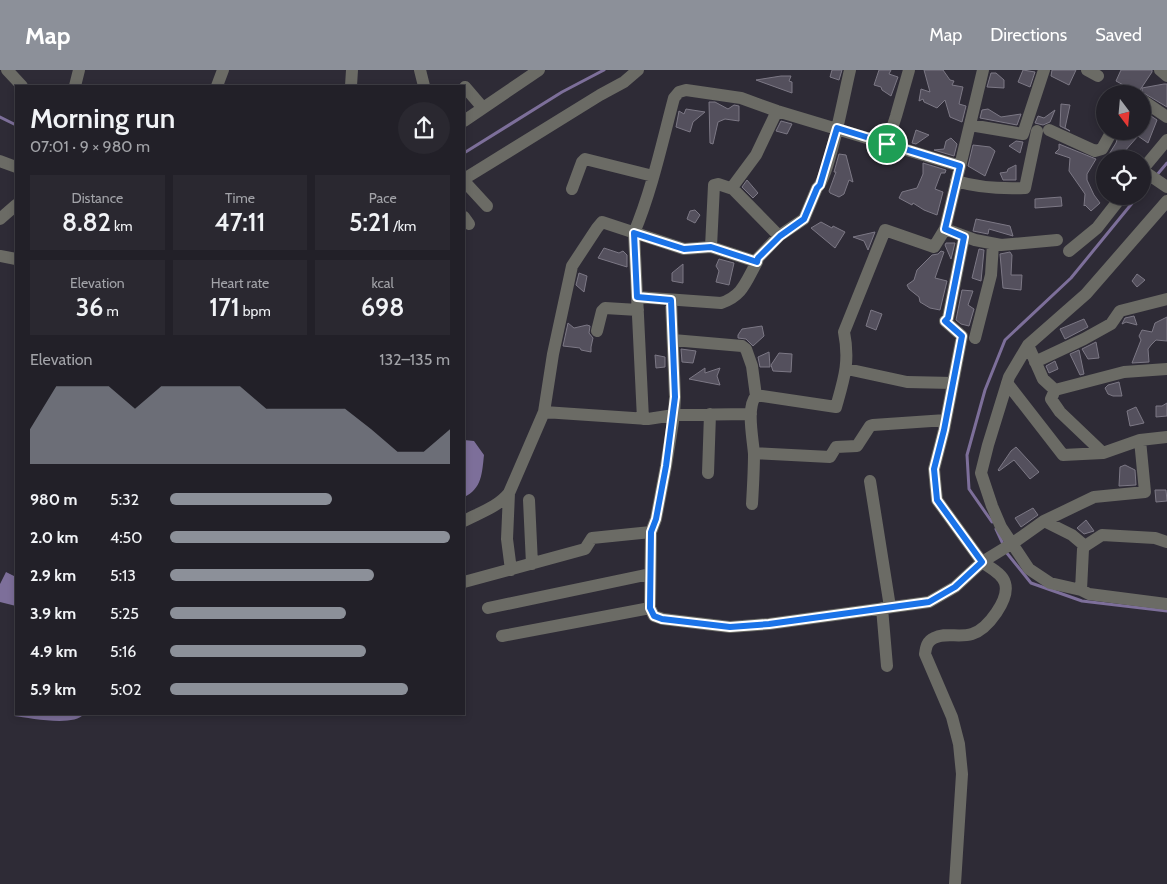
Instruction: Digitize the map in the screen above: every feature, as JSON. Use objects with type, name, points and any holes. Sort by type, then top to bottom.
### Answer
[{"type":"street","points":[[7,70],[21,85]]},
{"type":"street","points":[[75,85],[79,70]]},
{"type":"street","points":[[217,85],[223,70]]},
{"type":"street","points":[[351,85],[352,70]]},
{"type":"street","points":[[420,70],[424,85]]},
{"type":"street","points":[[465,120],[539,70]]},
{"type":"street","points":[[465,179],[624,82],[638,70]]},
{"type":"street","points":[[597,331],[602,311],[605,308],[671,300],[716,302],[730,300],[740,293],[758,258],[780,236],[804,219],[820,185],[837,128],[850,70]]},
{"type":"street","points":[[887,144],[909,70]]},
{"type":"street","points":[[756,396],[836,408],[847,369],[847,346],[844,332],[885,230],[934,247],[945,229],[983,70]]},
{"type":"street","points":[[970,125],[1023,134],[1044,70]]},
{"type":"street","points":[[1160,70],[1167,76]]},
{"type":"street","points":[[465,87],[482,108]]},
{"type":"street","points":[[643,418],[634,233],[641,218],[674,98],[679,92],[691,91],[741,98],[777,111],[960,166]]},
{"type":"street","points":[[1151,106],[1167,117]]},
{"type":"street","points":[[733,189],[733,186],[756,155],[777,111]]},
{"type":"street","points":[[956,182],[1000,189],[1025,188],[1043,131],[1095,151],[1102,149],[1107,140]]},
{"type":"street","points":[[1164,185],[1142,170],[1167,140]]},
{"type":"street","points":[[572,189],[582,162],[585,160],[653,176]]},
{"type":"street","points":[[0,161],[15,167]]},
{"type":"street","points":[[465,181],[487,206]]},
{"type":"street","points":[[711,247],[714,186],[718,184],[733,189],[780,236]]},
{"type":"street","points":[[1167,200],[1086,294],[1028,345],[1009,377],[981,473],[992,506],[1002,527],[1029,569],[1036,574],[1050,583],[1089,594],[1167,604]]},
{"type":"street","points":[[1069,251],[1097,228],[1115,205]]},
{"type":"street","points":[[0,219],[15,206]]},
{"type":"street","points":[[465,521],[493,507],[504,500],[509,493],[544,412],[553,354],[572,266],[596,228],[602,222],[684,249],[711,247],[757,262]]},
{"type":"street","points":[[945,229],[964,237],[993,244],[1020,244],[1057,240]]},
{"type":"street","points":[[955,884],[962,774],[959,744],[952,717],[925,654],[926,644],[933,638],[944,635],[964,636],[973,634],[982,628],[996,613],[1006,594],[1005,583],[1001,576],[982,562],[937,500],[934,469],[946,420],[962,336],[945,321],[948,318],[964,237]]},
{"type":"street","points":[[975,338],[991,275],[993,244]]},
{"type":"street","points":[[0,256],[15,260]]},
{"type":"street","points":[[1035,362],[1111,324],[1120,311],[1167,299]]},
{"type":"street","points":[[671,300],[674,415],[656,519],[651,532],[650,608],[654,616],[662,619],[730,627],[769,624],[929,602],[955,587],[982,562],[1044,521],[1094,497],[1145,492],[1140,440]]},
{"type":"street","points":[[673,340],[742,346],[746,349],[752,366],[756,396],[753,400],[751,414],[754,453],[752,504]]},
{"type":"street","points":[[1028,345],[1042,379],[1055,390]]},
{"type":"street","points":[[847,369],[908,382],[953,383]]},
{"type":"street","points":[[1055,390],[1124,372],[1167,369]]},
{"type":"street","points":[[1008,383],[1063,455],[1103,453],[1140,440],[1167,437]]},
{"type":"street","points":[[1055,390],[1051,399],[1060,412],[1103,453]]},
{"type":"street","points":[[544,412],[643,418],[674,415],[751,414]]},
{"type":"street","points":[[708,473],[710,414]]},
{"type":"street","points":[[754,453],[830,457],[837,446],[857,446],[873,424],[946,420]]},
{"type":"street","points":[[870,481],[886,608],[887,666]]},
{"type":"street","points":[[509,493],[507,538],[511,570]]},
{"type":"street","points":[[529,500],[532,564]]},
{"type":"street","points":[[1044,521],[1072,535],[1085,546]]},
{"type":"street","points":[[465,582],[585,549],[592,538],[651,532]]},
{"type":"street","points":[[1080,590],[1083,549],[1102,535],[1155,538],[1167,542]]},
{"type":"street","points":[[488,608],[650,574]]},
{"type":"street","points":[[502,636],[650,608]]},
{"type":"shaded area","points":[[465,440],[474,441],[484,455],[480,480],[470,494],[465,496]]},
{"type":"shaded area","points":[[6,572],[15,576],[15,606],[0,602],[0,584]]},
{"type":"shaded area","points":[[15,710],[15,715],[83,715],[79,718],[62,721],[14,716]]},
{"type":"building","points":[[832,70],[842,70],[839,80],[830,77]]},
{"type":"building","points":[[879,70],[891,70],[889,74],[898,77],[891,96],[882,90],[881,87],[874,85]]},
{"type":"building","points":[[924,70],[943,70],[950,80],[954,81],[952,85],[963,87],[959,104],[966,106],[962,122],[950,117],[945,100],[937,108],[924,102],[923,99],[919,101],[921,89],[930,92]]},
{"type":"building","points":[[1023,70],[1035,72],[1030,87],[1018,82]]},
{"type":"building","points":[[1052,70],[1076,70],[1069,85],[1051,76]]},
{"type":"building","points":[[1121,70],[1152,70],[1143,85],[1123,85],[1116,81]]},
{"type":"building","points":[[991,73],[996,73],[1004,80],[1004,88],[987,87]]},
{"type":"building","points":[[791,76],[789,81],[792,82],[792,93],[756,80]]},
{"type":"building","points":[[1167,84],[1167,107],[1151,97],[1151,86]]},
{"type":"building","points":[[709,102],[715,102],[728,109],[734,105],[739,106],[739,121],[725,119],[718,122],[713,144],[710,143]]},
{"type":"building","points":[[1061,104],[1070,105],[1065,128],[1070,131],[1060,126]]},
{"type":"building","points":[[686,109],[705,112],[693,122],[690,132],[676,127],[679,111],[684,114]]},
{"type":"building","points":[[988,109],[1001,117],[1021,114],[1017,125],[980,118],[982,110]]},
{"type":"building","points":[[1055,110],[1050,122],[1043,125],[1035,123],[1038,116],[1044,118]]},
{"type":"building","points":[[1151,116],[1157,120],[1151,135]]},
{"type":"building","points":[[781,121],[792,124],[787,134],[776,131]]},
{"type":"building","points":[[916,130],[929,135],[916,144],[912,143]]},
{"type":"building","points":[[951,138],[957,144],[954,156],[934,150],[944,149],[946,141]]},
{"type":"building","points":[[1117,140],[1134,140],[1126,150],[1112,150]]},
{"type":"building","points":[[1016,141],[1023,142],[1020,153],[1009,146]]},
{"type":"building","points":[[1059,144],[1096,159],[1087,174],[1087,180],[1096,198],[1096,205],[1098,205],[1091,211],[1084,206],[1085,194],[1069,171],[1070,158],[1055,153],[1059,149]]},
{"type":"building","points":[[973,145],[990,147],[995,151],[985,176],[968,166]]},
{"type":"building","points":[[839,154],[846,155],[853,182],[849,180],[844,194],[839,197],[829,191],[836,172],[834,172]]},
{"type":"building","points":[[923,163],[946,170],[945,173],[941,173],[935,189],[943,192],[937,215],[899,198],[902,192],[917,188],[923,174]]},
{"type":"building","points":[[1016,165],[1016,180],[1003,180],[1000,173],[1007,172],[1008,169]]},
{"type":"building","points":[[747,180],[758,193],[753,198],[742,187]]},
{"type":"building","points":[[1061,197],[1062,206],[1035,208],[1035,199]]},
{"type":"building","points":[[695,210],[700,215],[695,223],[687,219],[690,211]]},
{"type":"building","points":[[976,219],[1010,226],[1013,236],[989,229],[988,234],[973,231]]},
{"type":"building","points":[[821,222],[845,232],[835,248],[811,228]]},
{"type":"building","points":[[875,232],[868,250],[864,241],[853,237]]},
{"type":"building","points":[[946,243],[955,243],[951,259],[945,245]]},
{"type":"building","points":[[604,248],[619,253],[623,251],[627,255],[627,267],[598,258]]},
{"type":"building","points":[[979,249],[984,250],[981,281],[972,278]]},
{"type":"building","points":[[941,251],[944,252],[935,278],[947,281],[940,310],[930,308],[920,302],[919,297],[907,285],[914,280],[917,270],[932,255],[938,254]]},
{"type":"building","points":[[1010,252],[1012,255],[1011,275],[1022,275],[1021,290],[1003,288],[1000,254]]},
{"type":"building","points":[[719,259],[734,263],[729,285],[716,282],[719,271],[716,266]]},
{"type":"building","points":[[683,264],[683,283],[672,281],[672,273]]},
{"type":"building","points":[[579,273],[587,276],[584,292],[576,285]]},
{"type":"building","points":[[1137,274],[1145,280],[1137,287],[1132,281]]},
{"type":"building","points":[[962,290],[973,291],[968,305],[974,309],[969,326],[961,324],[956,320]]},
{"type":"building","points":[[871,310],[882,314],[876,330],[866,326]]},
{"type":"building","points":[[1134,316],[1137,325],[1126,322],[1122,324],[1125,318]]},
{"type":"building","points":[[1167,317],[1167,341],[1156,340],[1151,345],[1148,349],[1149,362],[1132,363],[1141,340],[1139,336],[1142,330],[1152,332],[1155,323]]},
{"type":"building","points":[[1084,319],[1088,327],[1065,339],[1060,329]]},
{"type":"building","points":[[568,323],[574,328],[590,326],[589,333],[593,338],[591,352],[581,350],[580,348],[563,346]]},
{"type":"building","points":[[762,326],[764,336],[753,346],[746,339],[738,338],[742,329]]},
{"type":"building","points":[[1096,342],[1099,358],[1088,359],[1082,349]]},
{"type":"building","points":[[681,349],[696,351],[693,363],[682,362]]},
{"type":"building","points":[[1079,350],[1084,374],[1080,375],[1070,354]]},
{"type":"building","points":[[769,352],[770,367],[760,367],[758,357]]},
{"type":"building","points":[[779,353],[792,354],[791,372],[773,371],[771,365]]},
{"type":"building","points":[[655,355],[665,357],[665,367],[656,368]]},
{"type":"building","points":[[1055,361],[1058,369],[1049,373],[1046,366]]},
{"type":"building","points":[[705,368],[705,373],[720,368],[717,376],[720,385],[689,379]]},
{"type":"building","points":[[1119,382],[1122,396],[1108,394],[1105,388],[1108,385]]},
{"type":"building","points":[[1167,403],[1167,416],[1156,417],[1156,406],[1162,406]]},
{"type":"building","points":[[1136,407],[1144,423],[1130,426],[1127,411]]},
{"type":"building","points":[[1016,447],[1039,472],[1030,479],[1014,460],[998,470]]},
{"type":"building","points":[[1125,465],[1135,470],[1136,485],[1119,486],[1120,467]]},
{"type":"building","points":[[1155,490],[1166,490],[1167,501],[1156,502]]},
{"type":"building","points":[[1033,508],[1038,515],[1021,527],[1015,518]]},
{"type":"building","points":[[1086,520],[1094,531],[1084,534],[1077,528]]},
{"type":"waterway","points":[[465,152],[562,92],[604,70]]},
{"type":"waterway","points":[[0,117],[15,124]]},
{"type":"waterway","points":[[1156,176],[1167,163]]},
{"type":"waterway","points":[[992,522],[969,489],[967,455],[985,390],[1005,340],[1071,278],[1131,205]]},
{"type":"waterway","points":[[996,529],[1003,544]]},
{"type":"waterway","points":[[1006,552],[1031,583],[1082,601],[1167,611]]},
{"type":"route","points":[[837,128],[887,144],[960,166],[945,229],[964,237],[948,318],[945,321],[961,333],[962,336],[944,430],[934,469],[937,500],[982,562],[955,587],[929,602],[769,624],[730,627],[662,619],[654,616],[650,608],[651,532],[656,519],[666,466],[675,397],[671,300],[637,297],[634,233],[684,249],[711,247],[757,262],[758,258],[780,236],[804,219],[830,158],[837,128]]}]
